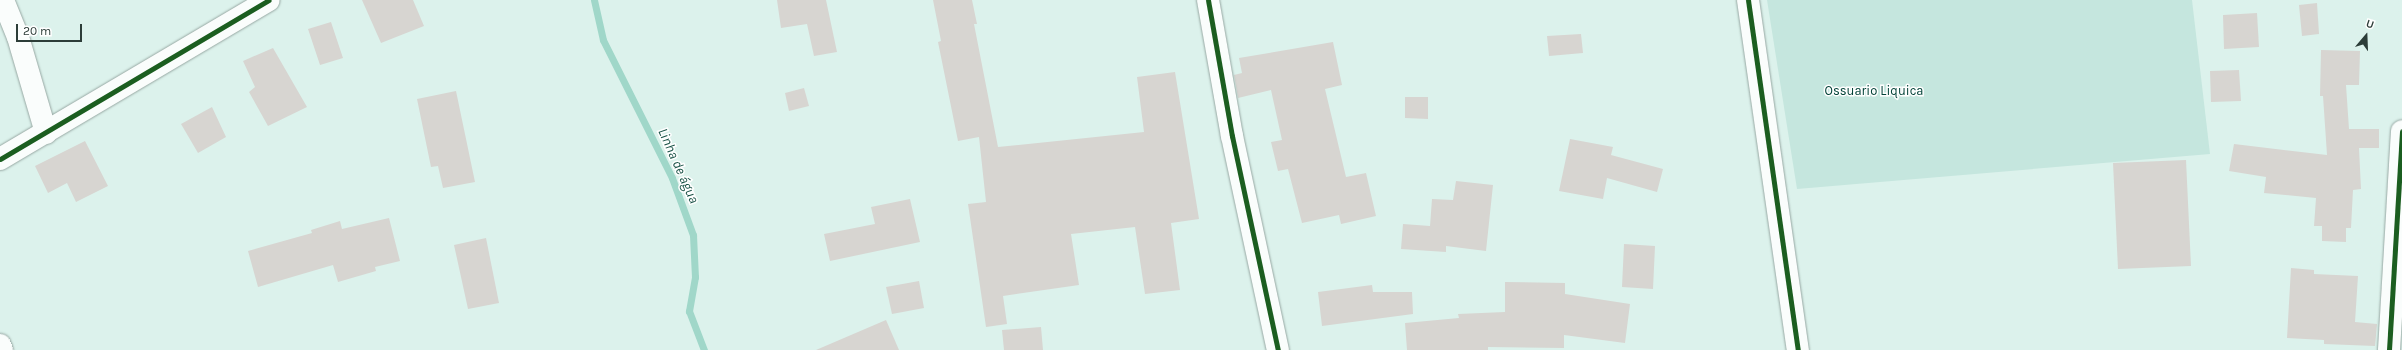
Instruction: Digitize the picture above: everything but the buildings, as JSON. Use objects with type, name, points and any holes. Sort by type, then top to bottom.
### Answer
[{"type":"street","points":[[3,0],[18,37],[46,133]]},
{"type":"street","points":[[0,159],[270,0]]},
{"type":"street","points":[[1208,0],[1232,136],[1278,350]]},
{"type":"street","points":[[1748,0],[1798,350]]},
{"type":"street","points":[[2389,350],[2402,131]]},
{"type":"street","points":[[0,345],[2,350]]},
{"type":"green space","name":"Ossuario Liquica","points":[[1767,0],[2192,0],[2210,154],[1797,189]]},
{"type":"waterway","name":"Linha de água","points":[[594,0],[603,40],[672,178],[693,235],[695,277],[689,311],[704,350]]},
{"type":"cycle path","points":[[0,159],[269,0]]},
{"type":"cycle path","points":[[1208,0],[1232,136],[1278,350]]},
{"type":"cycle path","points":[[1748,0],[1798,350]]},
{"type":"cycle path","points":[[2389,350],[2402,131]]}]
